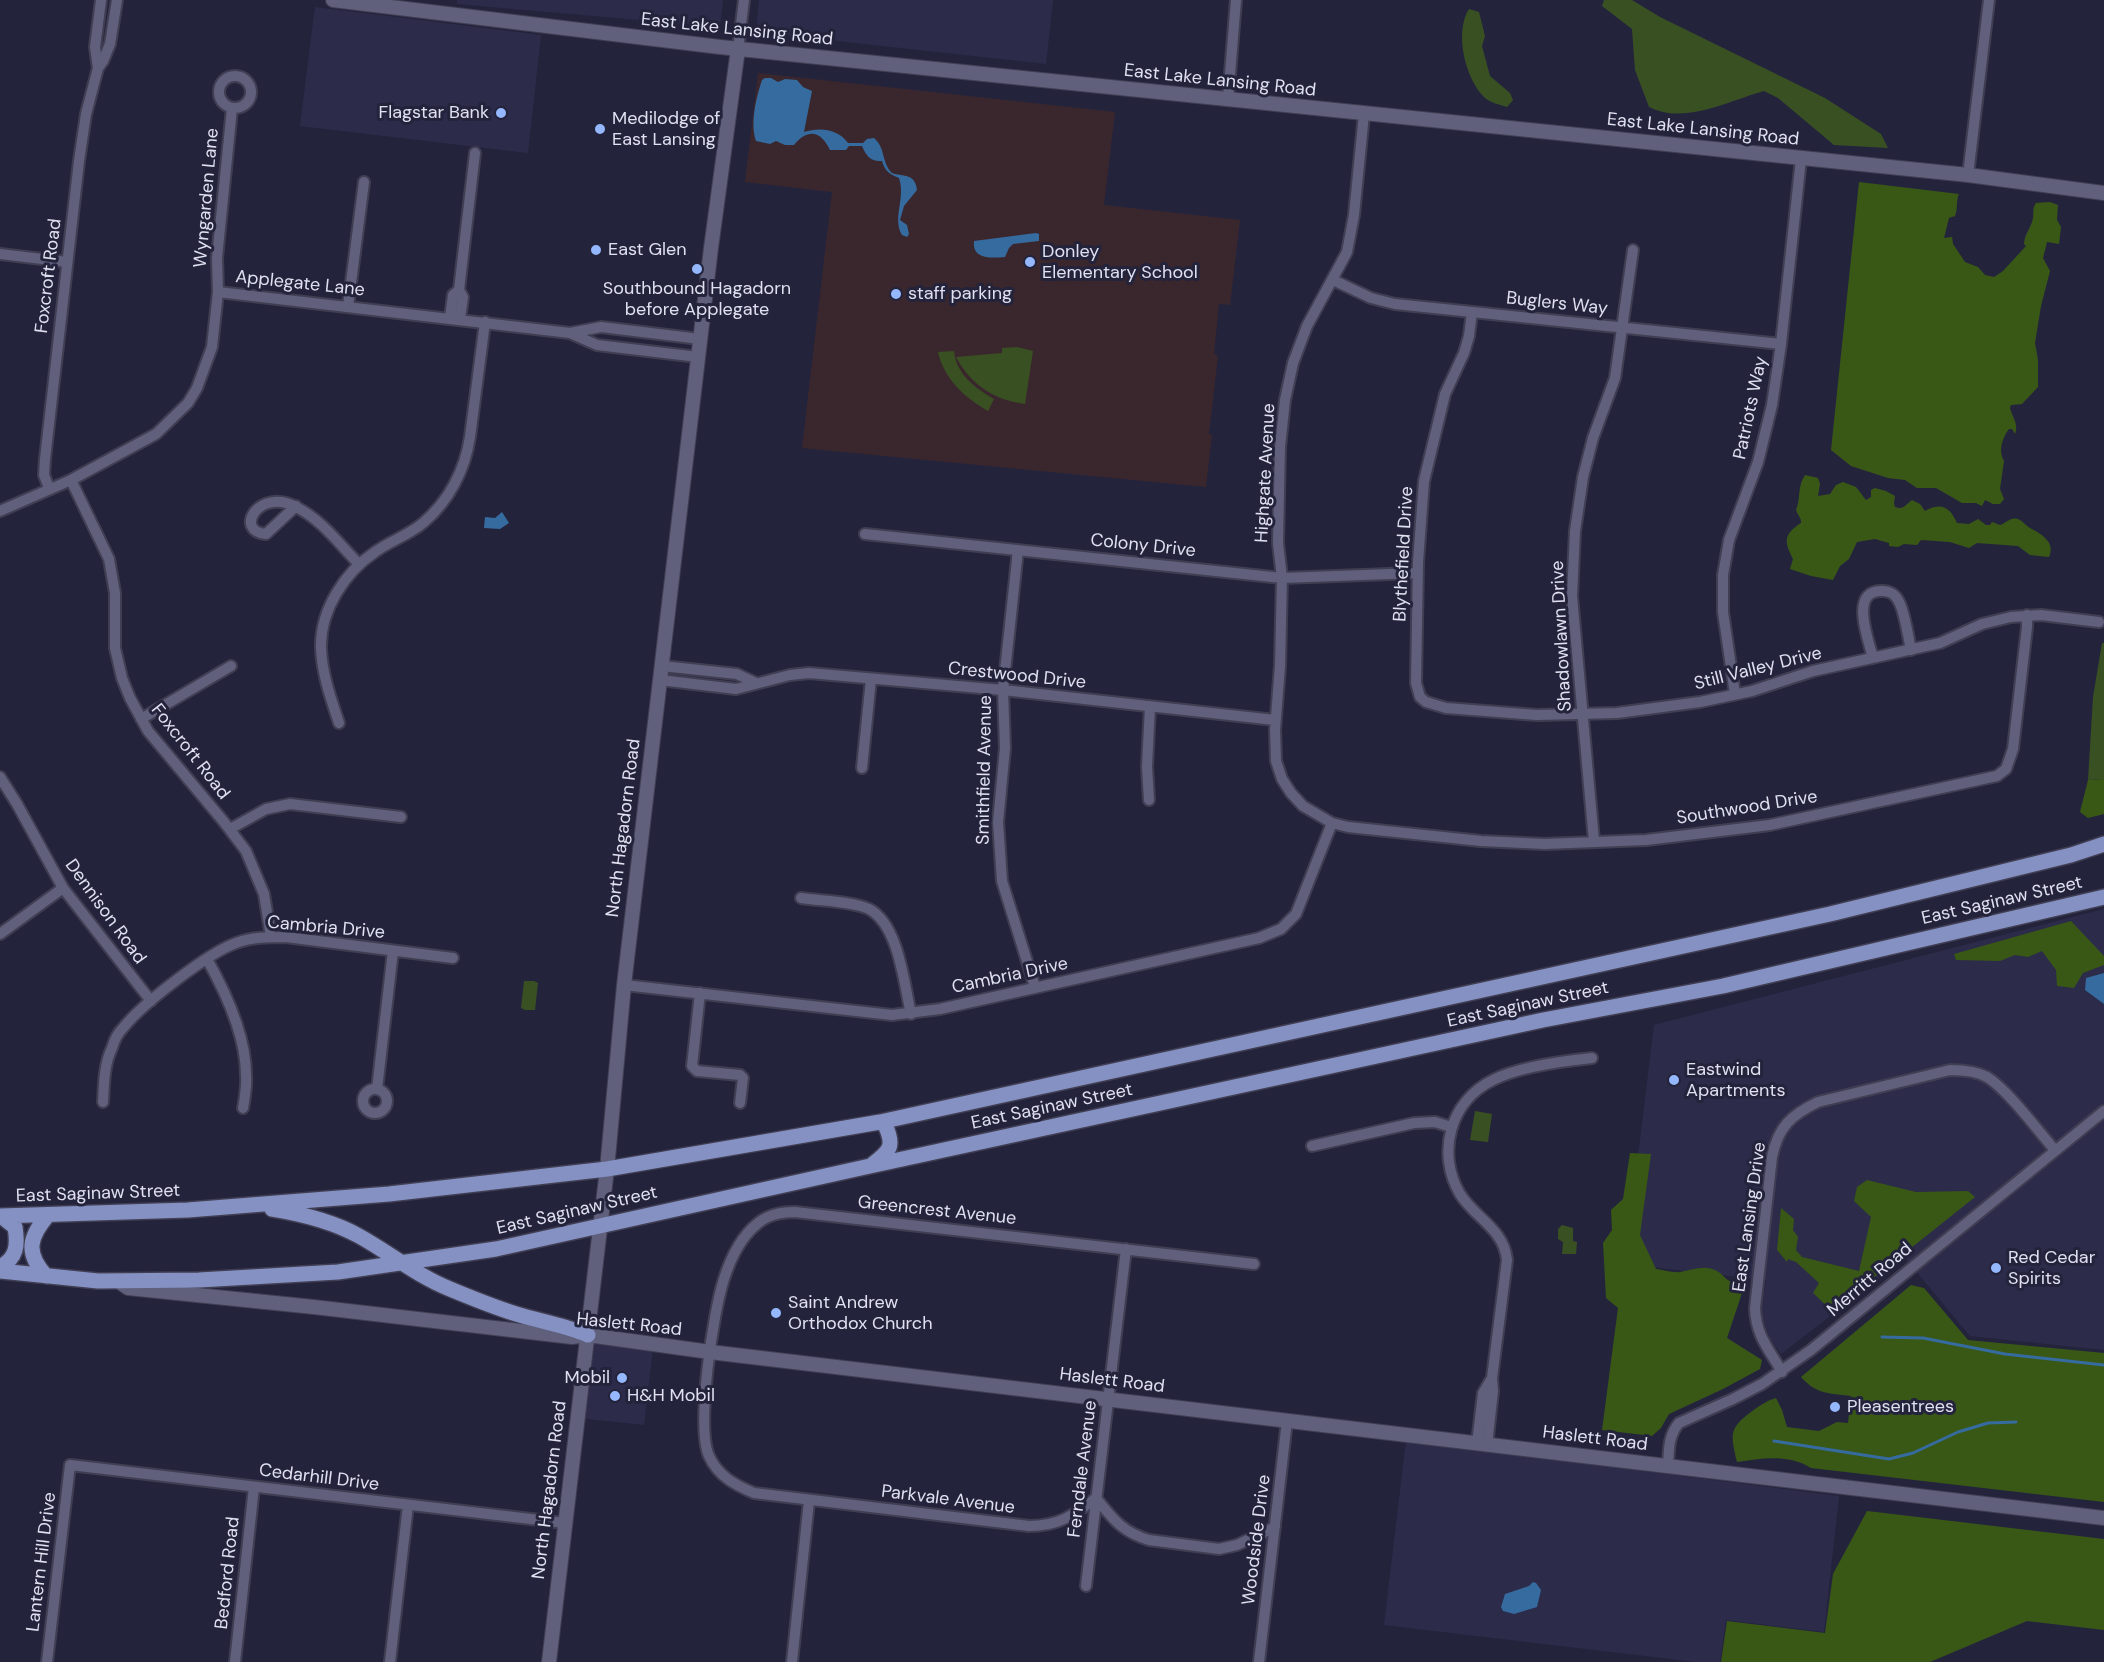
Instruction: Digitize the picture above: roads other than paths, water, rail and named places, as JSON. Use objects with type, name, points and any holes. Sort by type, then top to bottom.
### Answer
[{"type":"main road","name":"East Lake Lansing Road","points":[[333,0],[738,49],[1968,175],[2104,193]]},
{"type":"main road","name":"North Hagadorn Road","points":[[549,1662],[607,1169],[624,985],[700,339],[738,49]]},
{"type":"main road","name":"East Saginaw Street","points":[[1,1216],[237,1207],[389,1194],[607,1169],[880,1122],[1830,914],[2071,855],[2104,844]]},
{"type":"main road","name":"East Saginaw Street","points":[[0,1269],[98,1281],[199,1280],[338,1272],[496,1249],[1543,1020],[1723,986],[2104,897]]},
{"type":"main road","points":[[870,1166],[887,1154],[891,1145],[891,1136],[885,1125],[880,1122]]},
{"type":"main road","points":[[237,1207],[273,1209],[319,1219],[360,1236],[403,1264],[447,1288],[484,1303],[573,1328],[588,1335]]},
{"type":"main road","points":[[46,1276],[35,1264],[32,1254],[34,1235],[48,1215]]},
{"type":"main road","points":[[0,1269],[15,1254],[17,1240],[15,1227],[1,1216]]},
{"type":"main road","name":"Haslett Road","points":[[118,1281],[128,1288],[314,1306],[572,1337],[588,1335],[710,1352],[2104,1518]]},
{"type":"street","name":"Foxcroft Road","points":[[49,488],[44,475],[45,459],[84,126],[98,68],[95,47],[101,0]]},
{"type":"street","name":"Foxcroft Road","points":[[98,68],[110,44],[117,0]]},
{"type":"street","name":"North Hagadorn Road","points":[[738,49],[744,0]]},
{"type":"street","points":[[1228,99],[1236,0]]},
{"type":"street","points":[[1968,175],[1989,0]]},
{"type":"street","name":"Wyngarden Lane","points":[[218,292],[217,258],[232,108]]},
{"type":"street","name":"Highgate Avenue","points":[[1332,823],[1303,806],[1291,793],[1282,779],[1276,761],[1275,720],[1280,666],[1282,578],[1278,543],[1280,447],[1284,400],[1293,363],[1307,326],[1347,252],[1354,215],[1364,114]]},
{"type":"street","points":[[455,319],[463,297],[459,290],[475,153]]},
{"type":"street","name":"Patriots Way","points":[[1735,694],[1723,612],[1723,575],[1729,540],[1763,444],[1781,344],[1801,159]]},
{"type":"street","points":[[348,306],[364,182]]},
{"type":"street","name":"Shadowlawn Drive","points":[[1594,841],[1572,596],[1572,563],[1583,477],[1593,438],[1615,378],[1633,250]]},
{"type":"street","points":[[0,254],[67,262]]},
{"type":"street","name":"Buglers Way","points":[[1333,280],[1371,298],[1395,304],[1781,344]]},
{"type":"street","name":"Applegate Lane","points":[[0,511],[71,480],[156,434],[188,403],[200,382],[212,347],[218,292],[570,333],[597,345],[698,357]]},
{"type":"street","name":"Blythefield Drive","points":[[1420,697],[1416,683],[1417,573],[1421,514],[1430,452],[1445,394],[1464,353],[1473,312]]},
{"type":"street","points":[[339,723],[324,672],[321,634],[331,604],[343,583],[359,564],[376,551],[422,524],[450,491],[460,473],[467,454],[485,322]]},
{"type":"street","name":"Applegate Lane","points":[[570,333],[601,327],[700,339]]},
{"type":"street","name":"Foxcroft Road","points":[[71,480],[109,559],[115,593],[113,633],[117,661],[130,698],[148,731],[246,851],[264,894],[271,937]]},
{"type":"street","points":[[296,506],[311,516],[359,564]]},
{"type":"street","name":"Colony Drive","points":[[865,534],[1282,578],[1417,573]]},
{"type":"street","name":"Smithfield Avenue","points":[[1018,550],[1003,690],[1005,748],[998,822],[1002,881],[1035,987]]},
{"type":"street","points":[[1873,658],[1864,623],[1863,606],[1868,596],[1877,591],[1891,592],[1899,600],[1911,650]]},
{"type":"street","name":"Still Valley Drive","points":[[1420,697],[1432,705],[1468,711],[1537,715],[1583,715],[1652,710],[1735,694],[1813,671],[1940,643],[1998,619],[2027,615],[2099,622]]},
{"type":"street","name":"Southwood Drive","points":[[1332,823],[1348,827],[1481,841],[1545,844],[1646,840],[1770,825],[1997,776],[2006,769],[2013,748],[2027,615]]},
{"type":"street","points":[[141,719],[231,666]]},
{"type":"street","points":[[662,666],[737,674],[756,683]]},
{"type":"street","name":"Crestwood Drive","points":[[660,680],[736,689],[790,675],[810,673],[1003,690],[1275,720]]},
{"type":"street","points":[[862,768],[871,679]]},
{"type":"street","points":[[1149,800],[1147,767],[1150,706]]},
{"type":"street","name":"Dennison Road","points":[[0,777],[63,888],[151,1001]]},
{"type":"street","points":[[230,829],[266,809],[290,804],[401,817]]},
{"type":"street","name":"Cambria Drive","points":[[624,985],[892,1016],[911,1014],[1259,938],[1281,929],[1296,914],[1332,823]]},
{"type":"street","points":[[0,934],[63,888]]},
{"type":"street","points":[[801,898],[860,906],[877,915],[884,922],[894,941],[911,1014]]},
{"type":"street","name":"Cambria Drive","points":[[103,1102],[105,1076],[112,1047],[122,1029],[151,1001],[207,959],[238,942],[271,937],[453,958]]},
{"type":"street","points":[[377,1089],[393,951]]},
{"type":"street","points":[[207,959],[221,983],[232,1011],[246,1064],[243,1108]]},
{"type":"street","points":[[700,993],[692,1066],[697,1071],[743,1078],[741,1103]]},
{"type":"street","points":[[1482,1444],[1483,1393],[1492,1378],[1506,1270],[1506,1250],[1496,1232],[1460,1193],[1449,1165],[1450,1127],[1462,1106],[1479,1088],[1490,1081],[1514,1072],[1592,1058]]},
{"type":"street","name":"East Lansing Drive","points":[[1782,1372],[1760,1338],[1755,1308],[1772,1157],[1777,1139],[1788,1120],[1801,1110],[1818,1102],[1950,1070],[1960,1070],[1979,1074],[2000,1087],[2055,1150]]},
{"type":"street","name":"Merritt Road","points":[[1668,1466],[1670,1440],[1673,1430],[1679,1423],[1733,1400],[1782,1372],[2104,1111]]},
{"type":"street","points":[[1312,1146],[1414,1123],[1435,1122],[1450,1127]]},
{"type":"street","name":"Greencrest Avenue","points":[[710,1352],[723,1282],[730,1263],[752,1229],[764,1218],[779,1212],[807,1213],[1254,1264]]},
{"type":"street","name":"Ferndale Avenue","points":[[1086,1586],[1126,1249]]},
{"type":"street","name":"Parkvale Avenue","points":[[710,1352],[704,1442],[717,1470],[734,1485],[754,1493],[1045,1526],[1063,1521],[1095,1498]]},
{"type":"street","name":"Woodside Drive","points":[[1259,1662],[1287,1421]]},
{"type":"street","name":"Cedarhill Drive","points":[[70,1465],[565,1523]]},
{"type":"street","name":"Lantern Hill Drive","points":[[47,1662],[70,1465]]},
{"type":"street","name":"Bedford Road","points":[[235,1662],[254,1487]]},
{"type":"street","points":[[1095,1498],[1127,1532],[1149,1540],[1220,1549],[1253,1539],[1275,1527]]},
{"type":"street","points":[[792,1662],[809,1501]]},
{"type":"street","points":[[390,1662],[408,1505]]},
{"type":"water","points":[[765,78],[778,82],[785,79],[797,80],[803,87],[812,91],[804,132],[828,130],[844,138],[848,143],[863,143],[867,139],[874,138],[892,173],[914,181],[917,190],[904,206],[900,220],[907,225],[909,234],[907,237],[902,235],[898,222],[901,193],[899,178],[888,172],[882,161],[869,158],[862,146],[849,146],[846,150],[830,150],[823,139],[814,134],[804,136],[794,145],[785,145],[776,141],[770,144],[756,141],[754,110],[762,80]]},
{"type":"water","points":[[1039,234],[1039,241],[1013,244],[1005,257],[984,257],[976,252],[974,247],[974,241]]},
{"type":"water","points":[[502,512],[509,523],[500,529],[484,528],[485,517],[495,518]]},
{"type":"water","points":[[2104,973],[2104,1004],[2085,990],[2086,978]]},
{"type":"water","points":[[1533,1582],[1541,1590],[1537,1607],[1514,1614],[1503,1611],[1501,1607],[1505,1594],[1529,1586]]},
{"type":"waterway","points":[[1882,1337],[1923,1338],[2005,1354],[2104,1365]]},
{"type":"waterway","points":[[1774,1441],[1889,1459],[1913,1453],[1958,1432],[1988,1423],[2016,1422]]},
{"type":"place","name":"Flagstar Bank","points":[[501,113]]},
{"type":"place","name":"Medilodge of East Lansing","points":[[600,129]]},
{"type":"place","name":"East Glen","points":[[596,250]]},
{"type":"place","name":"Donley Elementary School","points":[[1030,262]]},
{"type":"place","name":"Southbound Hagadorn before Applegate","points":[[697,269]]},
{"type":"place","name":"staff parking","points":[[896,294]]},
{"type":"place","name":"Eastwind Apartments","points":[[1674,1080]]},
{"type":"place","name":"Red Cedar Spirits","points":[[1996,1268]]},
{"type":"place","name":"Saint Andrew Orthodox Church","points":[[776,1313]]},
{"type":"place","name":"Mobil","points":[[622,1378]]},
{"type":"place","name":"H&H Mobil","points":[[615,1396]]},
{"type":"place","name":"Pleasentrees","points":[[1835,1407]]}]
